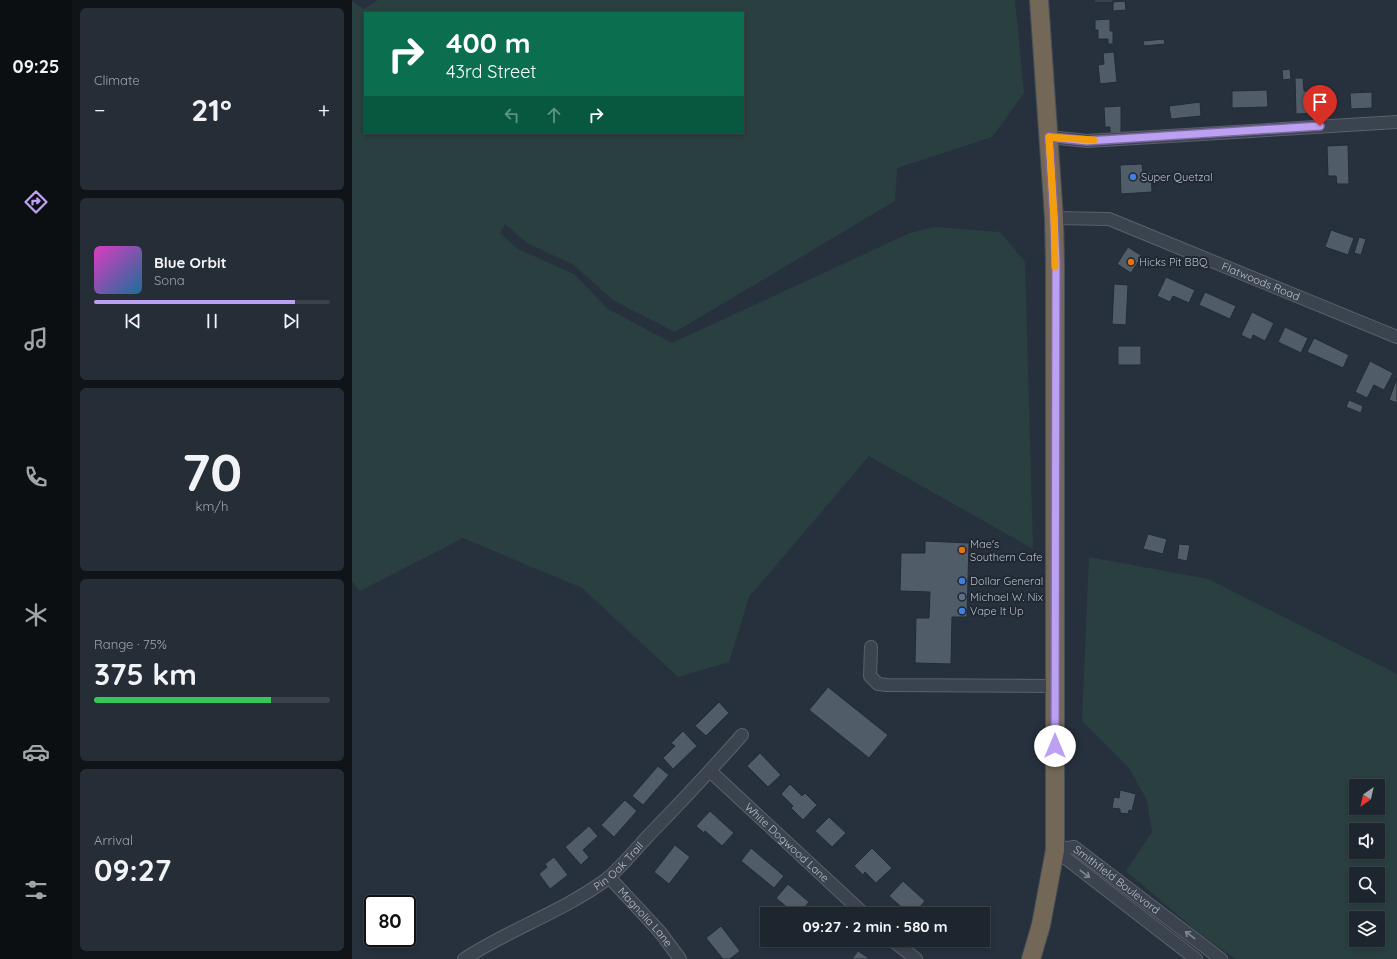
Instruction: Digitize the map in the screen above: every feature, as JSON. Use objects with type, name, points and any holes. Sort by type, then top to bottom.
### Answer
[{"type":"highway","points":[[1031,959],[1041,925],[1054,850],[1054,218],[1039,0]]},
{"type":"street","points":[[1049,137],[1087,141],[1397,122]]},
{"type":"street","name":"Flatwoods Road","points":[[1054,218],[1109,219],[1397,338]]},
{"type":"street","points":[[870,647],[870,676],[878,684],[1055,686]]},
{"type":"street","name":"Pin Oak Trail","points":[[464,959],[493,941],[571,902],[609,877],[710,771],[742,735]]},
{"type":"street","name":"White Dogwood Lane","points":[[710,771],[856,907]]},
{"type":"street","name":"Smithfield Boulevard","points":[[1054,850],[1074,847],[1221,959]]},
{"type":"street","name":"Smithfield Boulevard","points":[[1054,850],[1196,959]]},
{"type":"street","name":"Magnolia Lane","points":[[609,877],[660,932],[680,959]]},
{"type":"street","points":[[901,947],[916,959]]},
{"type":"green space","points":[[378,0],[1015,0],[1024,93],[992,137],[897,168],[895,201],[675,332],[613,300],[574,265],[527,243],[505,224],[500,233],[518,249],[574,274],[608,309],[672,343],[910,233],[934,227],[1000,232],[1025,262],[1033,549],[869,456],[749,597],[729,662],[678,677],[582,588],[463,538],[360,591],[352,581],[352,1],[364,9]]},
{"type":"green space","points":[[1089,557],[1208,579],[1397,674],[1397,959],[1236,959],[1199,933],[1126,871],[1152,832],[1147,800],[1129,768],[1082,721]]},
{"type":"building","points":[[1094,0],[1113,0],[1113,2],[1095,2]]},
{"type":"building","points":[[1125,1],[1126,10],[1113,11],[1113,2]]},
{"type":"building","points":[[1110,19],[1110,31],[1113,31],[1113,44],[1108,44],[1108,39],[1098,39],[1098,30],[1095,30],[1095,20]]},
{"type":"building","points":[[1164,39],[1165,44],[1144,46],[1143,41]]},
{"type":"building","points":[[1114,52],[1117,82],[1100,84],[1098,65],[1104,64],[1103,53]]},
{"type":"building","points":[[1290,69],[1291,79],[1283,80],[1282,70]]},
{"type":"building","points":[[1295,78],[1303,78],[1304,91],[1307,91],[1308,97],[1317,97],[1318,113],[1296,114]]},
{"type":"building","points":[[1267,90],[1268,107],[1232,108],[1232,91]]},
{"type":"building","points":[[1372,92],[1372,108],[1351,109],[1350,93]]},
{"type":"building","points":[[1200,102],[1201,116],[1171,119],[1169,106]]},
{"type":"building","points":[[1121,106],[1121,133],[1110,133],[1110,127],[1105,127],[1104,107]]},
{"type":"building","points":[[1348,145],[1349,184],[1337,184],[1336,176],[1328,176],[1327,146]]},
{"type":"building","points":[[1142,164],[1143,172],[1151,172],[1152,192],[1121,194],[1120,165]]},
{"type":"building","points":[[1331,230],[1354,238],[1348,255],[1325,247]]},
{"type":"building","points":[[1359,237],[1366,239],[1361,255],[1354,253]]},
{"type":"building","points":[[1128,247],[1142,256],[1131,273],[1117,264]]},
{"type":"building","points":[[1166,277],[1195,290],[1189,303],[1173,296],[1170,302],[1157,296]]},
{"type":"building","points":[[1114,284],[1128,285],[1126,325],[1112,324]]},
{"type":"building","points":[[1205,292],[1236,306],[1230,319],[1199,305]]},
{"type":"building","points":[[1252,312],[1274,323],[1265,341],[1253,335],[1251,340],[1241,335]]},
{"type":"building","points":[[1285,327],[1308,338],[1301,353],[1278,342]]},
{"type":"building","points":[[1314,338],[1349,355],[1343,368],[1307,352]]},
{"type":"building","points":[[1118,346],[1141,346],[1141,365],[1118,365]]},
{"type":"building","points":[[1370,361],[1393,373],[1384,390],[1374,385],[1367,398],[1355,392]]},
{"type":"building","points":[[1397,378],[1397,403],[1389,400]]},
{"type":"building","points":[[1349,400],[1363,406],[1361,413],[1346,407]]},
{"type":"building","points":[[1148,534],[1167,539],[1163,554],[1143,549]]},
{"type":"building","points":[[925,541],[969,543],[967,617],[952,617],[951,664],[915,663],[916,618],[929,618],[930,592],[900,591],[901,553],[925,553]]},
{"type":"building","points":[[1179,544],[1190,545],[1187,561],[1177,559]]},
{"type":"building","points":[[828,687],[888,735],[869,758],[809,710]]},
{"type":"building","points":[[719,702],[729,713],[706,736],[695,726]]},
{"type":"building","points":[[683,731],[697,746],[673,769],[663,758],[675,746],[671,743]]},
{"type":"building","points":[[760,753],[781,775],[768,787],[747,766]]},
{"type":"building","points":[[658,766],[669,775],[643,805],[632,796]]},
{"type":"building","points":[[790,784],[802,796],[805,793],[817,805],[803,820],[791,808],[793,806],[781,794]]},
{"type":"building","points":[[1120,790],[1136,794],[1132,811],[1129,810],[1128,814],[1120,813],[1120,809],[1112,808],[1114,797],[1119,798]]},
{"type":"building","points":[[625,800],[637,811],[614,837],[601,825]]},
{"type":"building","points":[[710,811],[734,833],[722,846],[705,831],[704,833],[696,826]]},
{"type":"building","points":[[829,817],[846,833],[832,847],[815,831]]},
{"type":"building","points":[[589,826],[598,836],[583,850],[589,857],[581,865],[565,847]]},
{"type":"building","points":[[675,845],[690,857],[669,884],[654,872]]},
{"type":"building","points":[[751,848],[784,876],[774,888],[741,861]]},
{"type":"building","points":[[872,848],[892,868],[876,883],[865,872],[863,875],[854,866]]},
{"type":"building","points":[[554,857],[568,875],[550,889],[539,874],[547,867],[545,864]]},
{"type":"building","points":[[903,881],[925,901],[920,907],[901,907],[889,896]]},
{"type":"building","points":[[788,884],[809,902],[805,907],[787,907],[776,898]]},
{"type":"building","points":[[721,926],[740,951],[730,959],[723,959],[706,938]]},
{"type":"building","points":[[858,951],[870,959],[852,959]]},
{"type":"slow traffic","points":[[1055,267],[1054,218],[1049,137],[1087,141],[1094,140]]},
{"type":"place","name":"Super Quetzal","points":[[1133,177]]},
{"type":"place","name":"Hicks Pit BBQ","points":[[1131,262]]},
{"type":"place","name":"Mae's Southern Cafe","points":[[962,550]]},
{"type":"place","name":"Dollar General","points":[[962,581]]},
{"type":"place","name":"Michael W. Nix","points":[[962,597]]},
{"type":"place","name":"Vape It Up","points":[[962,611]]},
{"type":"route","points":[[1055,746],[1056,262],[1049,137],[1087,141],[1320,126]]}]
